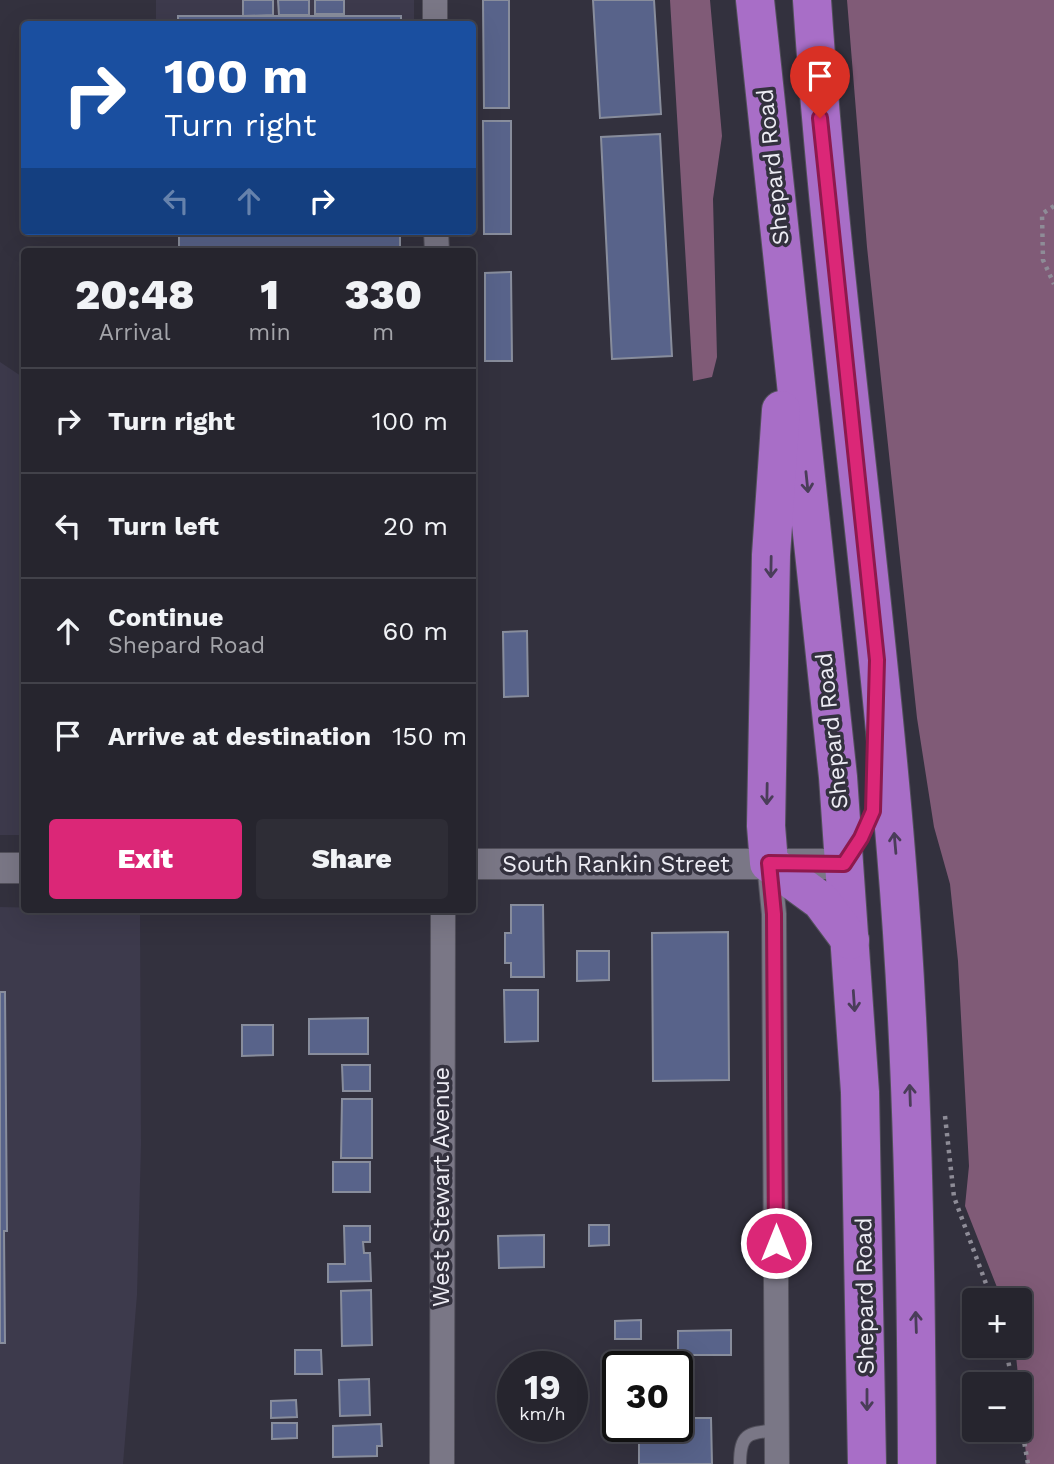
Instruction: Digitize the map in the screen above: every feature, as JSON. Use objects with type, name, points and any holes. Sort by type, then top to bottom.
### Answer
[{"type":"highway","name":"Shepard Road","points":[[755,0],[838,777],[850,940],[863,1195],[867,1464]]},
{"type":"highway","points":[[812,3],[838,305],[897,853],[908,1040],[917,1348],[917,1464]]},
{"type":"highway","points":[[787,303],[771,555],[766,826],[769,863],[821,901],[850,940]]},
{"type":"highway","points":[[877,660],[873,811],[861,838],[844,864],[869,873],[877,888],[908,1040]]},
{"type":"street","points":[[435,0],[435,21]]},
{"type":"street","points":[[769,863],[774,914],[777,1464]]},
{"type":"street","name":"South Rankin Street","points":[[476,864],[844,864]]},
{"type":"street","points":[[0,868],[21,868]]},
{"type":"street","name":"West Stewart Avenue","points":[[442,1464],[443,913]]},
{"type":"lane","points":[[740,1464],[743,1438],[751,1433],[777,1430]]},
{"type":"path","points":[[1054,206],[1042,214],[1043,260],[1054,284]]},
{"type":"path","points":[[1024,1442],[1028,1464]]},
{"type":"shaded area","points":[[156,0],[414,0],[414,21],[156,21]]},
{"type":"shaded area","points":[[670,0],[710,0],[722,136],[713,199],[717,357],[712,377],[693,381]]},
{"type":"shaded area","points":[[847,0],[1054,0],[1054,1464],[1027,1464],[1025,1442],[1032,1442],[1032,1372],[1018,1372],[1016,1358],[1032,1358],[1032,1288],[997,1288],[965,1206],[969,1166],[958,961],[950,884],[934,827],[917,718],[867,247]]},
{"type":"shaded area","points":[[0,362],[21,376],[21,835],[0,835]]},
{"type":"shaded area","points":[[0,907],[21,907],[21,913],[140,913],[141,1145],[137,1295],[123,1464],[0,1464]]},
{"type":"building","points":[[243,0],[273,0],[273,15],[243,16]]},
{"type":"building","points":[[278,0],[309,0],[309,15],[279,15]]},
{"type":"building","points":[[315,0],[344,0],[344,14],[315,14]]},
{"type":"building","points":[[483,0],[509,0],[509,108],[484,108]]},
{"type":"building","points":[[593,0],[654,0],[661,114],[600,118]]},
{"type":"building","points":[[178,16],[401,16],[401,21],[178,21]]},
{"type":"building","points":[[483,121],[511,121],[511,234],[484,234]]},
{"type":"building","points":[[660,134],[672,356],[612,359],[601,137]]},
{"type":"building","points":[[179,235],[400,235],[400,248],[179,248]]},
{"type":"building","points":[[511,272],[512,361],[485,361],[485,273]]},
{"type":"building","points":[[527,631],[528,696],[504,697],[503,632]]},
{"type":"building","points":[[511,905],[543,905],[544,977],[511,977],[511,963],[505,963],[505,933],[511,933]]},
{"type":"building","points":[[728,932],[729,1080],[653,1081],[652,933]]},
{"type":"building","points":[[577,951],[609,951],[609,980],[577,981]]},
{"type":"building","points":[[504,990],[538,990],[538,1041],[505,1042]]},
{"type":"building","points":[[0,992],[5,992],[5,1343],[0,1343]]},
{"type":"building","points":[[368,1018],[368,1054],[309,1054],[309,1019]]},
{"type":"building","points":[[242,1025],[273,1025],[273,1055],[242,1056]]},
{"type":"building","points":[[342,1065],[370,1065],[370,1091],[343,1091]]},
{"type":"building","points":[[342,1099],[372,1099],[372,1158],[341,1158]]},
{"type":"building","points":[[333,1162],[370,1162],[370,1192],[333,1192]]},
{"type":"building","points":[[589,1225],[609,1225],[609,1245],[589,1246]]},
{"type":"building","points":[[344,1226],[370,1226],[370,1242],[363,1242],[364,1253],[370,1253],[371,1281],[328,1282],[328,1264],[345,1264]]},
{"type":"building","points":[[544,1235],[544,1267],[499,1268],[498,1236]]},
{"type":"building","points":[[371,1290],[372,1345],[342,1346],[341,1291]]},
{"type":"building","points":[[641,1320],[641,1339],[615,1339],[615,1321]]},
{"type":"building","points":[[731,1330],[731,1355],[693,1355],[693,1351],[678,1351],[678,1331]]},
{"type":"building","points":[[295,1350],[321,1350],[322,1374],[295,1374]]},
{"type":"building","points":[[369,1379],[370,1415],[340,1416],[339,1380]]},
{"type":"building","points":[[296,1400],[297,1417],[271,1418],[271,1401]]},
{"type":"building","points":[[693,1418],[711,1418],[712,1464],[639,1464],[639,1442],[693,1442]]},
{"type":"building","points":[[272,1423],[297,1423],[297,1438],[272,1439]]},
{"type":"building","points":[[381,1424],[382,1446],[377,1446],[377,1456],[333,1457],[333,1426]]},
{"type":"route","points":[[776,1243],[774,914],[769,863],[844,864],[861,838],[873,811],[877,660],[820,118]]}]
